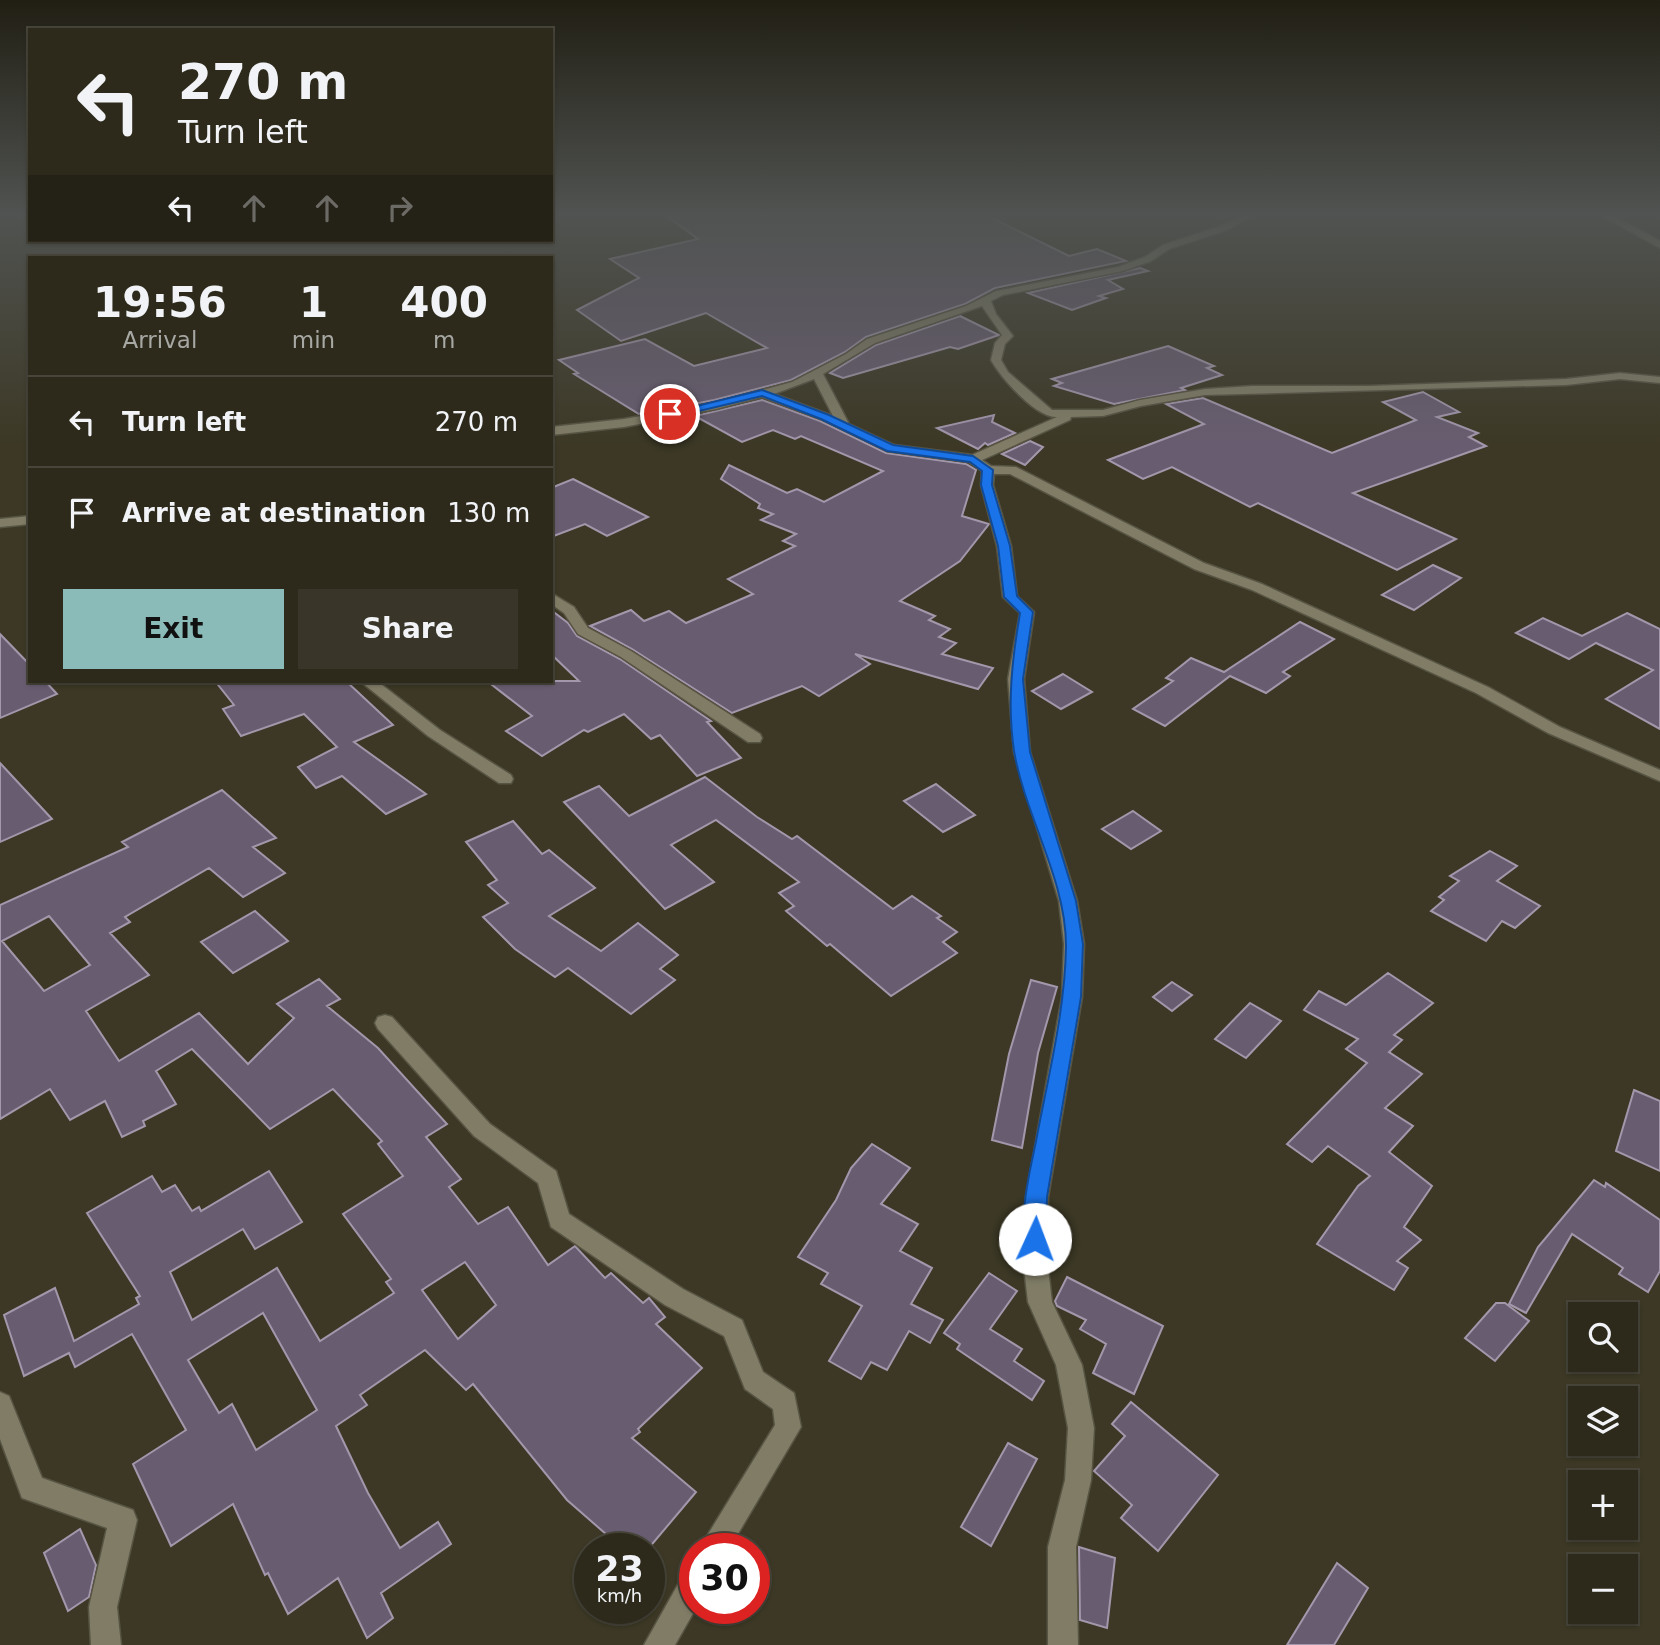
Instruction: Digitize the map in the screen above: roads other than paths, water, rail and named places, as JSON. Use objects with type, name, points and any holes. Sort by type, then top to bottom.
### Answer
[{"type":"street","points":[[553,430],[624,423],[716,406],[796,384],[871,341],[1008,292]]},
{"type":"street","points":[[986,301],[992,319],[1005,329],[1007,336],[1000,343],[996,360],[1004,374],[1049,414]]},
{"type":"street","points":[[817,374],[844,426]]},
{"type":"street","points":[[980,465],[1049,414],[1104,413],[1140,403],[1205,392],[1566,382],[1620,376],[1660,380]]},
{"type":"street","points":[[762,393],[891,448],[1012,470],[1199,566],[1269,592],[1482,690],[1554,730],[1660,776]]},
{"type":"street","points":[[1022,433],[1076,414]]},
{"type":"street","points":[[980,465],[1004,546],[1010,597],[1027,612],[1016,679],[1022,752],[1068,901],[1074,944],[1072,997],[1037,1197],[1035,1260],[1040,1302],[1069,1365],[1082,1428],[1078,1480],[1062,1547],[1063,1645]]},
{"type":"street","points":[[0,523],[28,520]]},
{"type":"street","points":[[0,532],[28,530]]},
{"type":"street","points":[[553,598],[569,610],[583,631],[626,654],[754,738]]},
{"type":"street","points":[[371,683],[434,733],[505,779]]},
{"type":"street","points":[[385,1023],[482,1130],[548,1178],[559,1220],[674,1297],[733,1328],[754,1380],[785,1402],[788,1427],[723,1533]]},
{"type":"street","points":[[0,1405],[32,1488],[123,1520],[103,1607],[106,1645]]},
{"type":"street","points":[[659,1645],[679,1609]]}]
